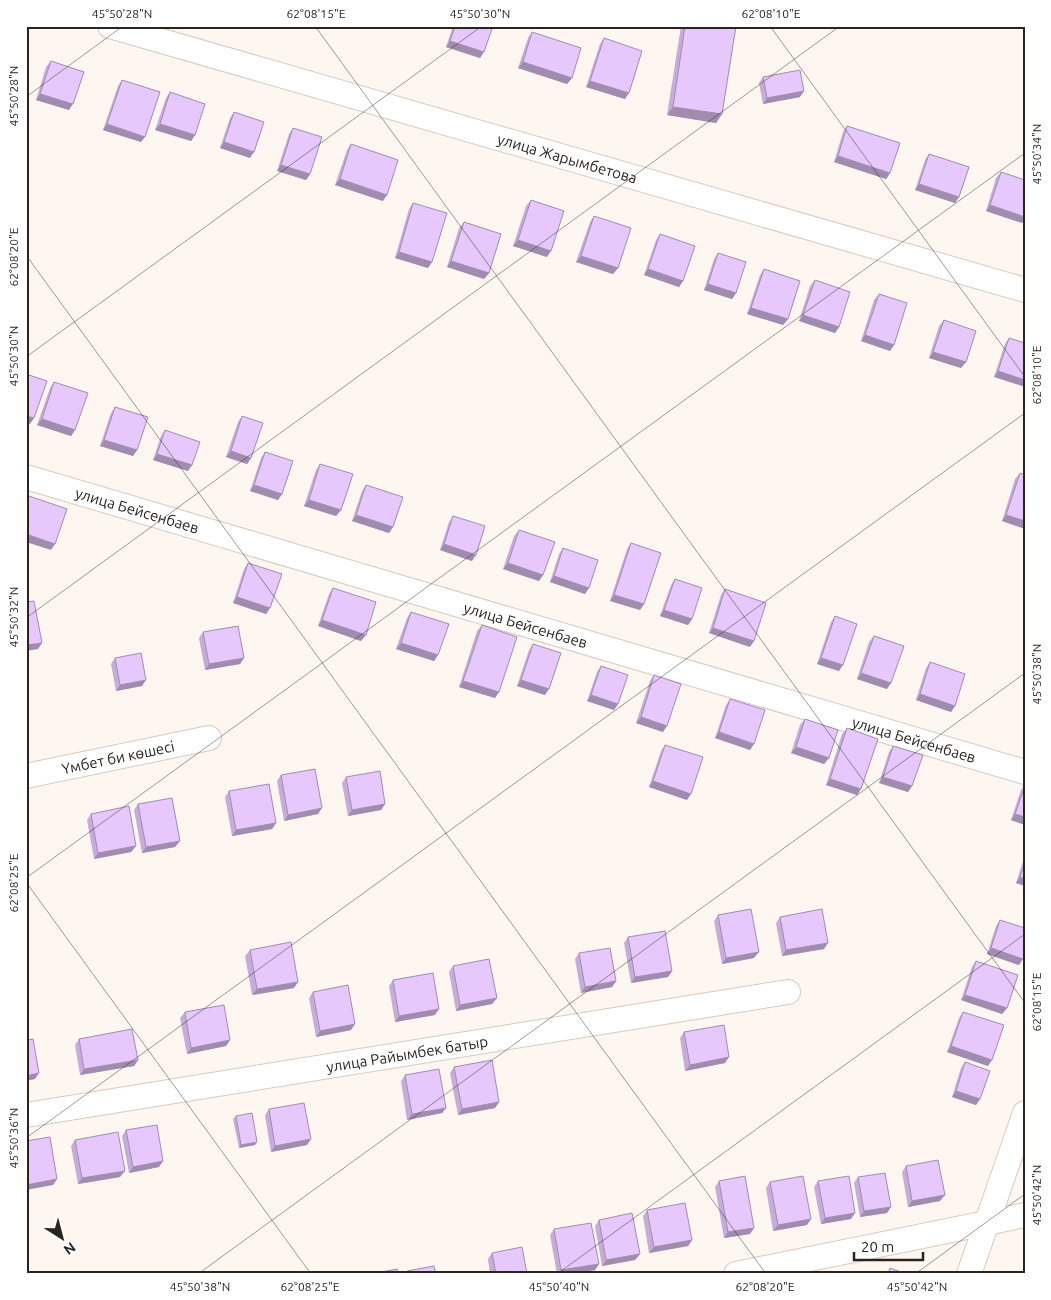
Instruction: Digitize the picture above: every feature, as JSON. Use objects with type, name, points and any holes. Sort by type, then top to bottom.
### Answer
[{"type":"street","name":"улица Жарымбетова","points":[[110,26],[1025,290]]},
{"type":"street","name":"улица Бейсенбаев","points":[[26,476],[1025,772]]},
{"type":"street","name":"Үмбет би көшесі","points":[[26,776],[209,738]]},
{"type":"street","name":"улица Райымбек батыр","points":[[26,1115],[788,992]]},
{"type":"street","points":[[969,1274],[1025,1113]]},
{"type":"street","points":[[736,1274],[762,1271],[1025,1214]]},
{"type":"building","points":[[455,26],[493,26],[484,52],[450,41]]},
{"type":"building","points":[[685,26],[736,26],[722,114],[673,107]]},
{"type":"building","points":[[532,32],[581,48],[572,78],[523,62]]},
{"type":"building","points":[[604,38],[642,51],[629,93],[590,81]]},
{"type":"building","points":[[51,61],[84,72],[73,104],[40,94]]},
{"type":"building","points":[[800,70],[804,91],[767,98],[763,77]]},
{"type":"building","points":[[122,80],[160,92],[145,137],[107,124]]},
{"type":"building","points":[[170,92],[205,104],[195,135],[160,124]]},
{"type":"building","points":[[234,112],[264,122],[254,152],[224,142]]},
{"type":"building","points":[[847,126],[900,143],[890,173],[838,156]]},
{"type":"building","points":[[293,128],[322,137],[310,174],[281,165]]},
{"type":"building","points":[[351,144],[398,160],[387,195],[340,179]]},
{"type":"building","points":[[929,154],[969,167],[959,197],[919,184]]},
{"type":"building","points":[[1001,172],[1025,180],[1025,217],[990,205]]},
{"type":"building","points":[[531,200],[564,211],[551,251],[518,240]]},
{"type":"building","points":[[413,203],[447,213],[432,262],[399,252]]},
{"type":"building","points":[[594,216],[631,228],[618,268],[581,256]]},
{"type":"building","points":[[464,222],[501,234],[489,273],[451,261]]},
{"type":"building","points":[[660,234],[695,246],[683,281],[648,269]]},
{"type":"building","points":[[718,253],[746,262],[736,293],[708,284]]},
{"type":"building","points":[[764,269],[800,281],[788,319],[751,308]]},
{"type":"building","points":[[815,280],[850,292],[839,327],[803,315]]},
{"type":"building","points":[[879,294],[907,303],[894,345],[865,335]]},
{"type":"building","points":[[944,320],[976,331],[966,362],[933,352]]},
{"type":"building","points":[[1009,338],[1025,343],[1025,380],[998,371]]},
{"type":"building","points":[[26,374],[47,381],[34,418],[26,416]]},
{"type":"building","points":[[54,382],[88,393],[75,430],[42,419]]},
{"type":"building","points":[[115,407],[148,417],[137,450],[104,440]]},
{"type":"building","points":[[242,416],[263,423],[251,458],[231,451]]},
{"type":"building","points":[[165,430],[200,442],[192,465],[157,454]]},
{"type":"building","points":[[265,452],[293,461],[282,494],[254,485]]},
{"type":"building","points":[[320,464],[353,474],[341,510],[309,500]]},
{"type":"building","points":[[1020,473],[1025,475],[1025,521],[1006,515]]},
{"type":"building","points":[[366,485],[403,497],[393,527],[356,515]]},
{"type":"building","points":[[29,496],[67,509],[55,544],[26,534],[26,506]]},
{"type":"building","points":[[453,516],[485,526],[476,555],[444,544]]},
{"type":"building","points":[[519,530],[555,542],[543,575],[508,563]]},
{"type":"building","points":[[631,543],[661,553],[644,604],[614,595]]},
{"type":"building","points":[[563,548],[598,560],[589,588],[554,576]]},
{"type":"building","points":[[248,563],[282,574],[270,608],[237,597]]},
{"type":"building","points":[[675,579],[702,588],[692,619],[664,610]]},
{"type":"building","points":[[333,588],[376,602],[366,635],[322,620]]},
{"type":"building","points":[[725,589],[766,603],[754,641],[713,628]]},
{"type":"building","points":[[34,601],[42,643],[26,645],[26,602]]},
{"type":"building","points":[[411,612],[449,624],[438,655],[401,643]]},
{"type":"building","points":[[835,616],[857,624],[843,665],[821,658]]},
{"type":"building","points":[[482,625],[517,637],[499,692],[463,681]]},
{"type":"building","points":[[238,626],[244,658],[209,664],[203,632]]},
{"type":"building","points":[[874,636],[904,646],[891,683],[861,673]]},
{"type":"building","points":[[533,644],[561,653],[549,689],[521,680]]},
{"type":"building","points":[[141,653],[146,680],[120,685],[115,658]]},
{"type":"building","points":[[930,662],[965,674],[955,706],[920,694]]},
{"type":"building","points":[[601,666],[628,675],[618,704],[591,695]]},
{"type":"building","points":[[654,675],[681,684],[667,726],[641,717]]},
{"type":"building","points":[[730,699],[765,710],[754,744],[719,732]]},
{"type":"building","points":[[805,719],[838,730],[829,758],[796,747]]},
{"type":"building","points":[[847,728],[878,739],[861,789],[830,779]]},
{"type":"building","points":[[665,745],[703,757],[691,794],[653,781]]},
{"type":"building","points":[[893,746],[923,755],[912,786],[883,777]]},
{"type":"building","points":[[315,769],[322,808],[288,815],[281,775]]},
{"type":"building","points":[[380,771],[385,804],[352,810],[346,777]]},
{"type":"building","points":[[269,784],[276,823],[236,830],[229,791]]},
{"type":"building","points":[[1025,786],[1025,817],[1015,814]]},
{"type":"building","points":[[172,798],[180,841],[146,847],[138,804]]},
{"type":"building","points":[[129,806],[136,846],[98,853],[91,814]]},
{"type":"building","points":[[1025,862],[1025,879],[1020,877]]},
{"type":"building","points":[[751,909],[759,952],[726,958],[718,915]]},
{"type":"building","points":[[822,909],[828,943],[786,950],[780,917]]},
{"type":"building","points":[[1000,920],[1025,928],[1025,955],[1023,959],[991,948]]},
{"type":"building","points":[[665,931],[672,971],[635,977],[628,937]]},
{"type":"building","points":[[291,942],[298,982],[257,989],[250,950]]},
{"type":"building","points":[[610,948],[616,981],[585,987],[579,953]]},
{"type":"building","points":[[489,959],[497,998],[460,1005],[453,966]]},
{"type":"building","points":[[976,961],[1018,975],[1007,1008],[965,995]]},
{"type":"building","points":[[433,973],[439,1009],[399,1016],[393,980]]},
{"type":"building","points":[[348,985],[355,1024],[320,1031],[313,992]]},
{"type":"building","points":[[224,1005],[230,1040],[191,1048],[185,1012]]},
{"type":"building","points":[[963,1012],[1004,1025],[992,1060],[951,1046]]},
{"type":"building","points":[[724,1025],[729,1057],[690,1065],[684,1032]]},
{"type":"building","points":[[132,1029],[138,1060],[84,1069],[79,1039]]},
{"type":"building","points":[[33,1039],[39,1073],[26,1076],[26,1040]]},
{"type":"building","points":[[492,1060],[499,1102],[462,1109],[454,1067]]},
{"type":"building","points":[[965,1062],[990,1071],[980,1099],[956,1091]]},
{"type":"building","points":[[439,1069],[446,1108],[412,1114],[405,1075]]},
{"type":"building","points":[[304,1103],[311,1139],[275,1146],[269,1109]]},
{"type":"building","points":[[252,1113],[257,1142],[241,1145],[236,1116]]},
{"type":"building","points":[[157,1125],[163,1161],[133,1167],[126,1130]]},
{"type":"building","points":[[118,1132],[125,1171],[82,1178],[75,1140]]},
{"type":"building","points":[[50,1137],[57,1179],[26,1185],[26,1141]]},
{"type":"building","points":[[938,1160],[945,1195],[912,1201],[906,1166]]},
{"type":"building","points":[[885,1173],[891,1207],[864,1211],[858,1177]]},
{"type":"building","points":[[745,1176],[754,1228],[728,1232],[719,1181]]},
{"type":"building","points":[[803,1176],[811,1219],[778,1225],[770,1182]]},
{"type":"building","points":[[849,1176],[855,1213],[825,1218],[818,1181]]},
{"type":"building","points":[[685,1203],[692,1240],[654,1247],[647,1210]]},
{"type":"building","points":[[632,1213],[640,1254],[606,1260],[599,1220]]},
{"type":"building","points":[[591,1223],[599,1264],[561,1270],[554,1229]]},
{"type":"building","points":[[522,1247],[527,1274],[496,1274],[492,1253]]},
{"type":"building","points":[[434,1266],[436,1274],[407,1274],[407,1271]]},
{"type":"building","points":[[890,1268],[906,1274],[888,1274]]},
{"type":"building","points":[[397,1269],[398,1274],[371,1274]]}]
